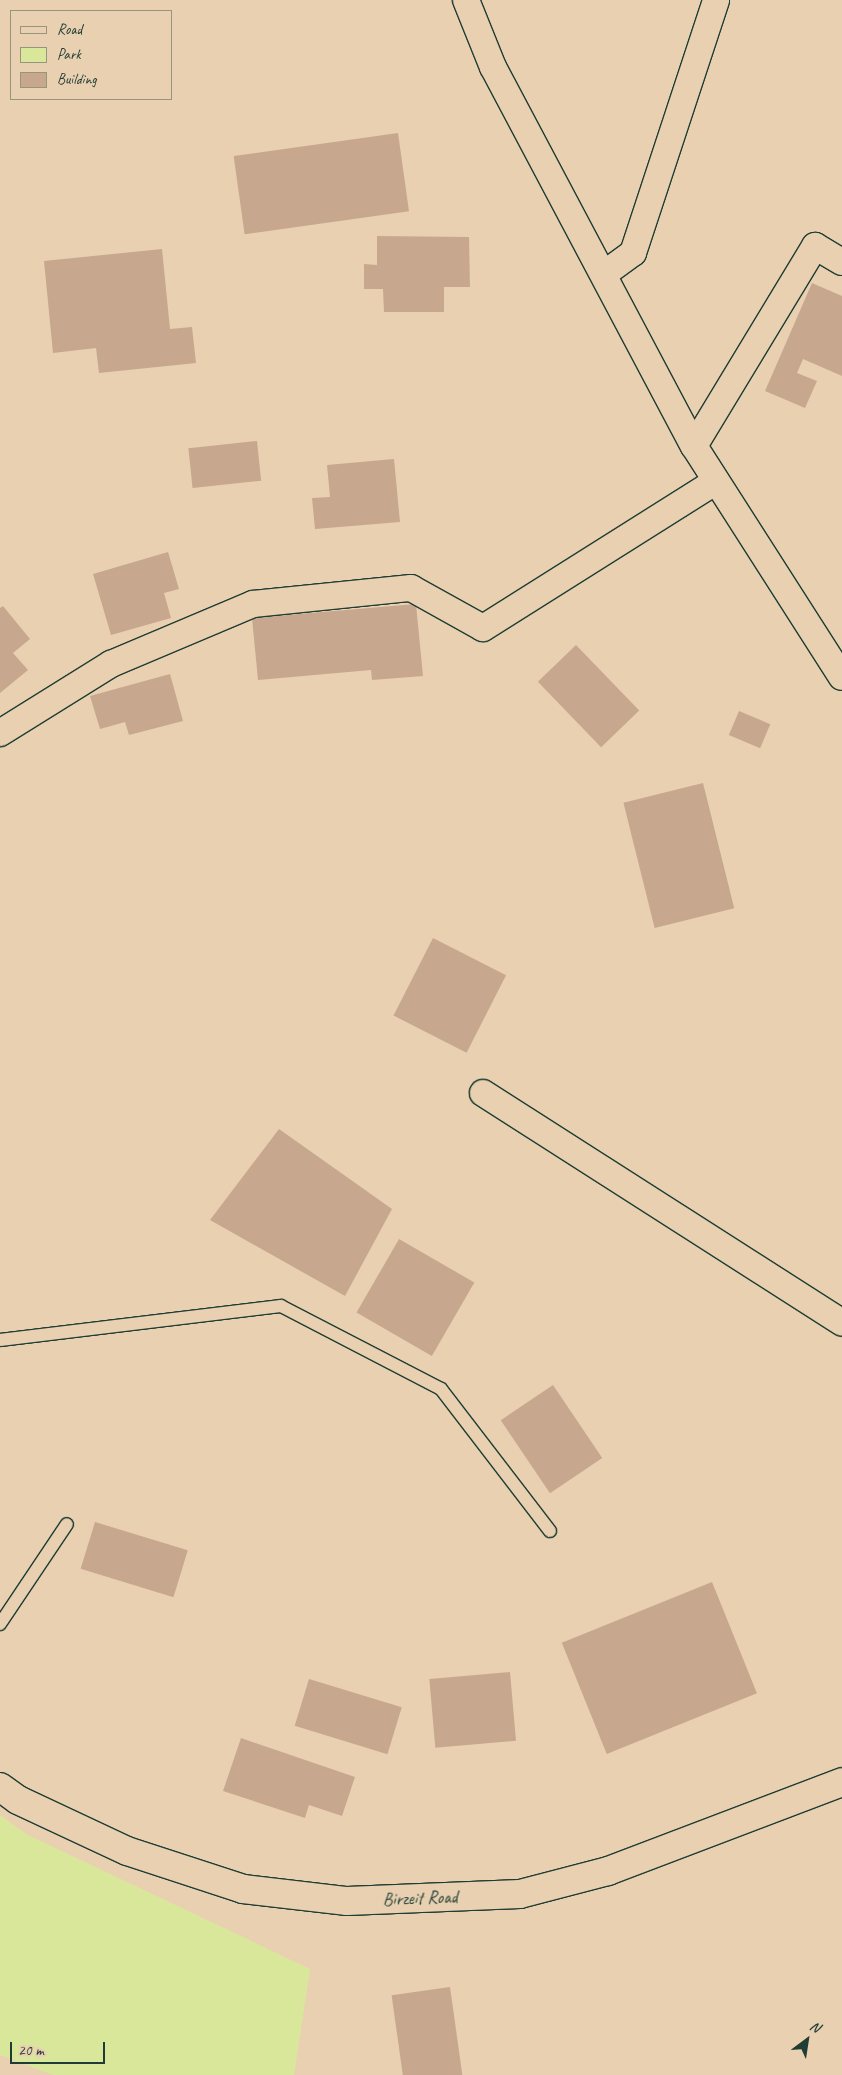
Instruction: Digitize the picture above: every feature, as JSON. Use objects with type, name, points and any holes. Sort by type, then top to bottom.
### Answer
[{"type":"main road","name":"Birzeit Road","points":[[0,1787],[18,1800],[127,1851],[243,1889],[347,1901],[520,1894],[608,1871],[842,1782]]},
{"type":"street","points":[[466,0],[493,67],[694,446],[842,677]]},
{"type":"street","points":[[604,274],[632,253],[716,0]]},
{"type":"street","points":[[694,446],[815,246],[842,262]]},
{"type":"street","points":[[0,733],[111,664],[253,604],[411,588],[483,628],[716,481]]},
{"type":"street","points":[[483,1093],[842,1324]]},
{"type":"lane","points":[[0,1340],[281,1306],[441,1389],[550,1531]]},
{"type":"lane","points":[[0,1624],[68,1524]]},
{"type":"green space","points":[[0,1815],[26,1834],[310,1969],[294,2075],[53,2075],[0,2055]]},
{"type":"building","points":[[398,133],[409,211],[245,234],[234,156]]},
{"type":"building","points":[[377,236],[469,237],[470,287],[444,287],[444,312],[384,312],[383,289],[364,289],[364,264],[377,265]]},
{"type":"building","points":[[162,249],[170,329],[192,327],[196,363],[99,373],[96,348],[53,353],[44,261]]},
{"type":"building","points":[[812,283],[842,296],[842,376],[803,359],[797,373],[817,381],[805,408],[765,391]]},
{"type":"building","points":[[257,441],[261,481],[193,488],[188,448]]},
{"type":"building","points":[[394,459],[400,522],[315,529],[312,498],[330,497],[327,465]]},
{"type":"building","points":[[168,552],[179,589],[164,593],[171,618],[111,635],[93,574]]},
{"type":"building","points":[[416,604],[423,676],[372,680],[371,670],[258,680],[252,618]]},
{"type":"building","points":[[3,606],[30,639],[13,653],[28,670],[0,693],[0,608]]},
{"type":"building","points":[[576,645],[639,710],[601,747],[538,682]]},
{"type":"building","points":[[170,674],[183,721],[129,735],[125,722],[100,729],[90,696]]},
{"type":"building","points":[[739,711],[770,724],[760,748],[729,735]]},
{"type":"building","points":[[703,783],[734,908],[655,928],[623,803]]},
{"type":"building","points":[[433,938],[506,975],[467,1053],[394,1016]]},
{"type":"building","points":[[279,1129],[392,1209],[345,1296],[210,1220]]},
{"type":"building","points":[[399,1239],[474,1282],[432,1356],[357,1313]]},
{"type":"building","points":[[553,1385],[602,1458],[550,1493],[501,1420]]},
{"type":"building","points":[[95,1522],[188,1550],[173,1597],[81,1569]]},
{"type":"building","points":[[712,1582],[757,1693],[607,1754],[562,1643]]},
{"type":"building","points":[[510,1672],[516,1741],[435,1748],[429,1679]]},
{"type":"building","points":[[309,1679],[402,1707],[387,1754],[295,1726]]},
{"type":"building","points":[[241,1738],[355,1777],[342,1816],[309,1805],[305,1818],[223,1791]]},
{"type":"building","points":[[450,1987],[462,2075],[403,2075],[392,1995]]}]
